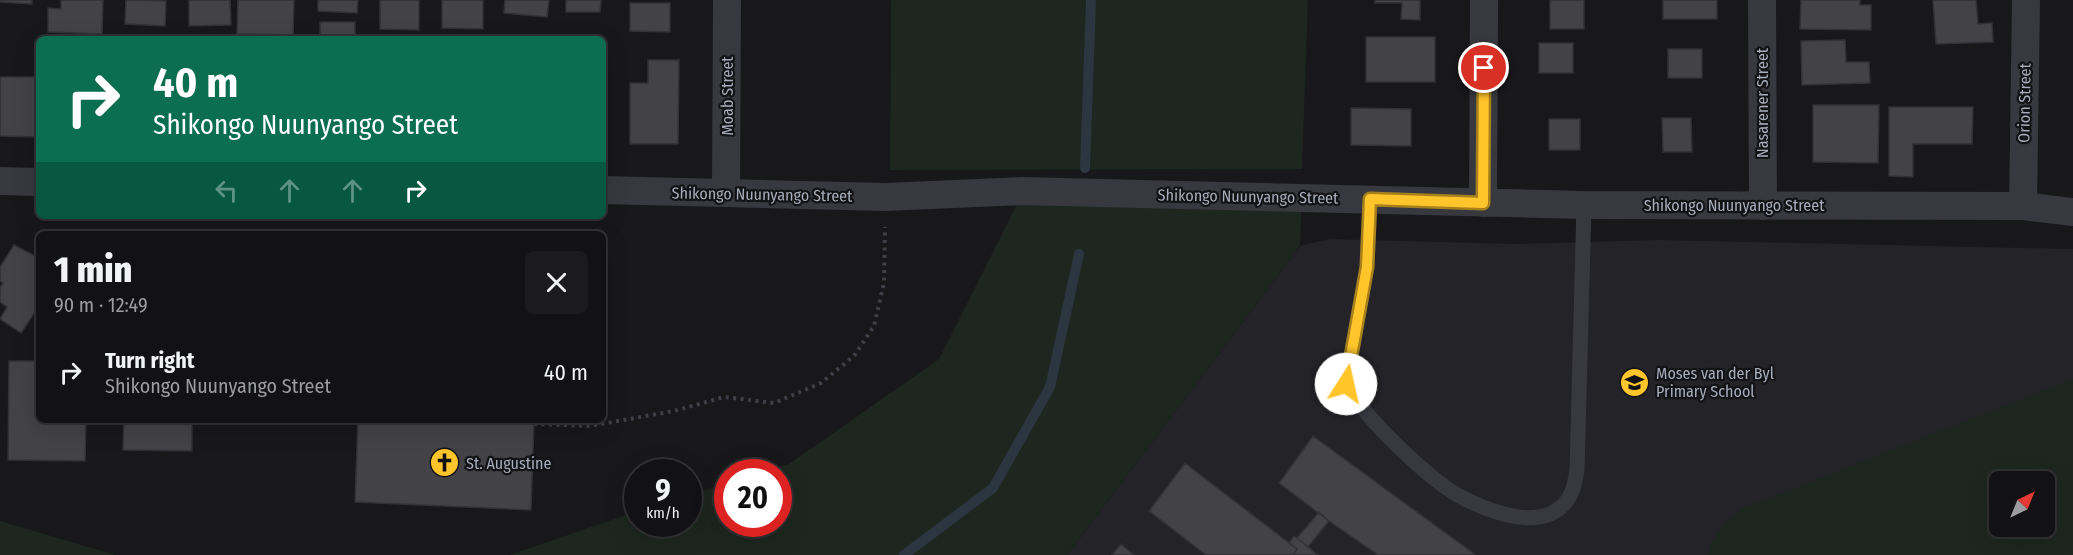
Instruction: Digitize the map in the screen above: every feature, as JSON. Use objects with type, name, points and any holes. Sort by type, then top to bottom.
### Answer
[{"type":"street","name":"Moab Street","points":[[726,192],[727,0]]},
{"type":"street","points":[[1483,203],[1484,0]]},
{"type":"street","name":"Nasarener Street","points":[[1762,0],[1763,206]]},
{"type":"street","name":"Orion Street","points":[[2023,206],[2025,0]]},
{"type":"street","points":[[0,181],[36,182]]},
{"type":"street","name":"Shikongo Nuunyango Street","points":[[606,190],[885,197],[1022,191],[1584,205],[2023,206],[2073,212]]},
{"type":"lane","points":[[1370,199],[1367,267],[1346,384],[1382,428],[1437,480],[1463,498],[1500,513],[1519,517],[1543,516],[1564,505],[1574,489],[1577,470],[1584,205]]},
{"type":"path","points":[[534,424],[590,426],[674,411],[724,397],[774,403],[821,383],[854,356],[874,326],[884,283],[885,197]]},
{"type":"shaded area","points":[[891,0],[1308,0],[1302,169],[890,170]]},
{"type":"shaded area","points":[[1022,194],[1302,194],[1300,246],[1067,555],[510,555],[624,516],[624,537],[702,537],[702,491],[714,487],[714,537],[792,537],[792,462],[939,359]]},
{"type":"shaded area","name":"Moses van der Byl Primary School","points":[[1329,239],[1517,244],[1659,240],[2073,249],[2073,555],[1067,555],[1300,246]]},
{"type":"shaded area","points":[[2073,379],[2073,555],[1708,555],[1714,540],[1732,518],[1744,508]]},
{"type":"shaded area","points":[[0,521],[116,555],[0,555]]},
{"type":"building","points":[[0,0],[32,0],[32,4],[0,2]]},
{"type":"building","points":[[61,0],[103,0],[102,34],[48,32],[48,8],[61,9]]},
{"type":"building","points":[[126,0],[166,1],[165,26],[125,24]]},
{"type":"building","points":[[189,0],[230,0],[231,25],[189,26]]},
{"type":"building","points":[[238,0],[294,0],[293,35],[237,34]]},
{"type":"building","points":[[318,0],[358,0],[357,13],[318,11]]},
{"type":"building","points":[[380,0],[419,0],[419,30],[380,29]]},
{"type":"building","points":[[442,0],[483,0],[483,29],[442,28]]},
{"type":"building","points":[[505,0],[549,0],[547,17],[504,13]]},
{"type":"building","points":[[566,0],[601,0],[600,12],[566,12]]},
{"type":"building","points":[[1375,0],[1420,0],[1420,20],[1401,19],[1402,3],[1375,3]]},
{"type":"building","points":[[1550,0],[1584,0],[1584,29],[1550,29]]},
{"type":"building","points":[[1663,0],[1717,0],[1717,19],[1663,19]]},
{"type":"building","points":[[1801,0],[1860,0],[1860,5],[1871,5],[1871,30],[1800,29]]},
{"type":"building","points":[[1933,0],[1976,0],[1978,24],[1992,23],[1993,42],[1936,44]]},
{"type":"building","points":[[630,3],[670,3],[670,32],[630,31]]},
{"type":"building","points":[[320,22],[355,22],[355,36],[320,36]]},
{"type":"building","points":[[1366,37],[1435,37],[1435,82],[1366,82]]},
{"type":"building","points":[[1845,40],[1846,62],[1869,62],[1870,83],[1802,85],[1801,41]]},
{"type":"building","points":[[1539,43],[1573,43],[1573,73],[1539,73]]},
{"type":"building","points":[[1668,49],[1702,49],[1702,78],[1668,78]]},
{"type":"building","points":[[648,60],[679,60],[678,144],[630,144],[630,83],[648,83]]},
{"type":"building","points":[[0,77],[36,77],[36,137],[0,136]]},
{"type":"building","points":[[1813,105],[1879,105],[1878,163],[1813,162]]},
{"type":"building","points":[[1889,107],[1973,107],[1972,144],[1913,144],[1913,177],[1889,176]]},
{"type":"building","points":[[1351,108],[1411,109],[1411,146],[1351,145]]},
{"type":"building","points":[[1662,118],[1691,118],[1692,152],[1663,152]]},
{"type":"building","points":[[1549,119],[1580,119],[1580,150],[1549,150]]},
{"type":"building","points":[[14,245],[36,256],[35,312],[21,333],[0,319],[7,307],[0,302],[0,288],[3,283],[0,281],[0,267]]},
{"type":"building","points":[[9,361],[36,361],[36,423],[86,423],[85,461],[8,460]]},
{"type":"building","points":[[124,423],[192,423],[192,451],[123,450]]},
{"type":"building","name":"St. Augustine","points":[[358,423],[534,423],[531,510],[355,502]]},
{"type":"building","points":[[1313,436],[1476,555],[1378,555],[1329,521],[1279,483]]},
{"type":"building","points":[[1185,463],[1297,549],[1293,555],[1206,555],[1149,511]]},
{"type":"building","points":[[1319,512],[1329,521],[1308,547],[1297,538]]},
{"type":"building","points":[[1294,536],[1318,555],[1293,555],[1297,549],[1289,543]]},
{"type":"building","points":[[1121,544],[1134,555],[1112,555]]},
{"type":"waterway","points":[[1085,168],[1091,0]]},
{"type":"waterway","points":[[904,555],[993,488],[1050,387],[1079,254]]},
{"type":"place","name":"Moses van der Byl Primary School","points":[[1635,382]]},
{"type":"place","name":"St. Augustine","points":[[445,463]]},
{"type":"route","points":[[1346,384],[1367,267],[1370,199],[1483,203],[1484,68]]}]
